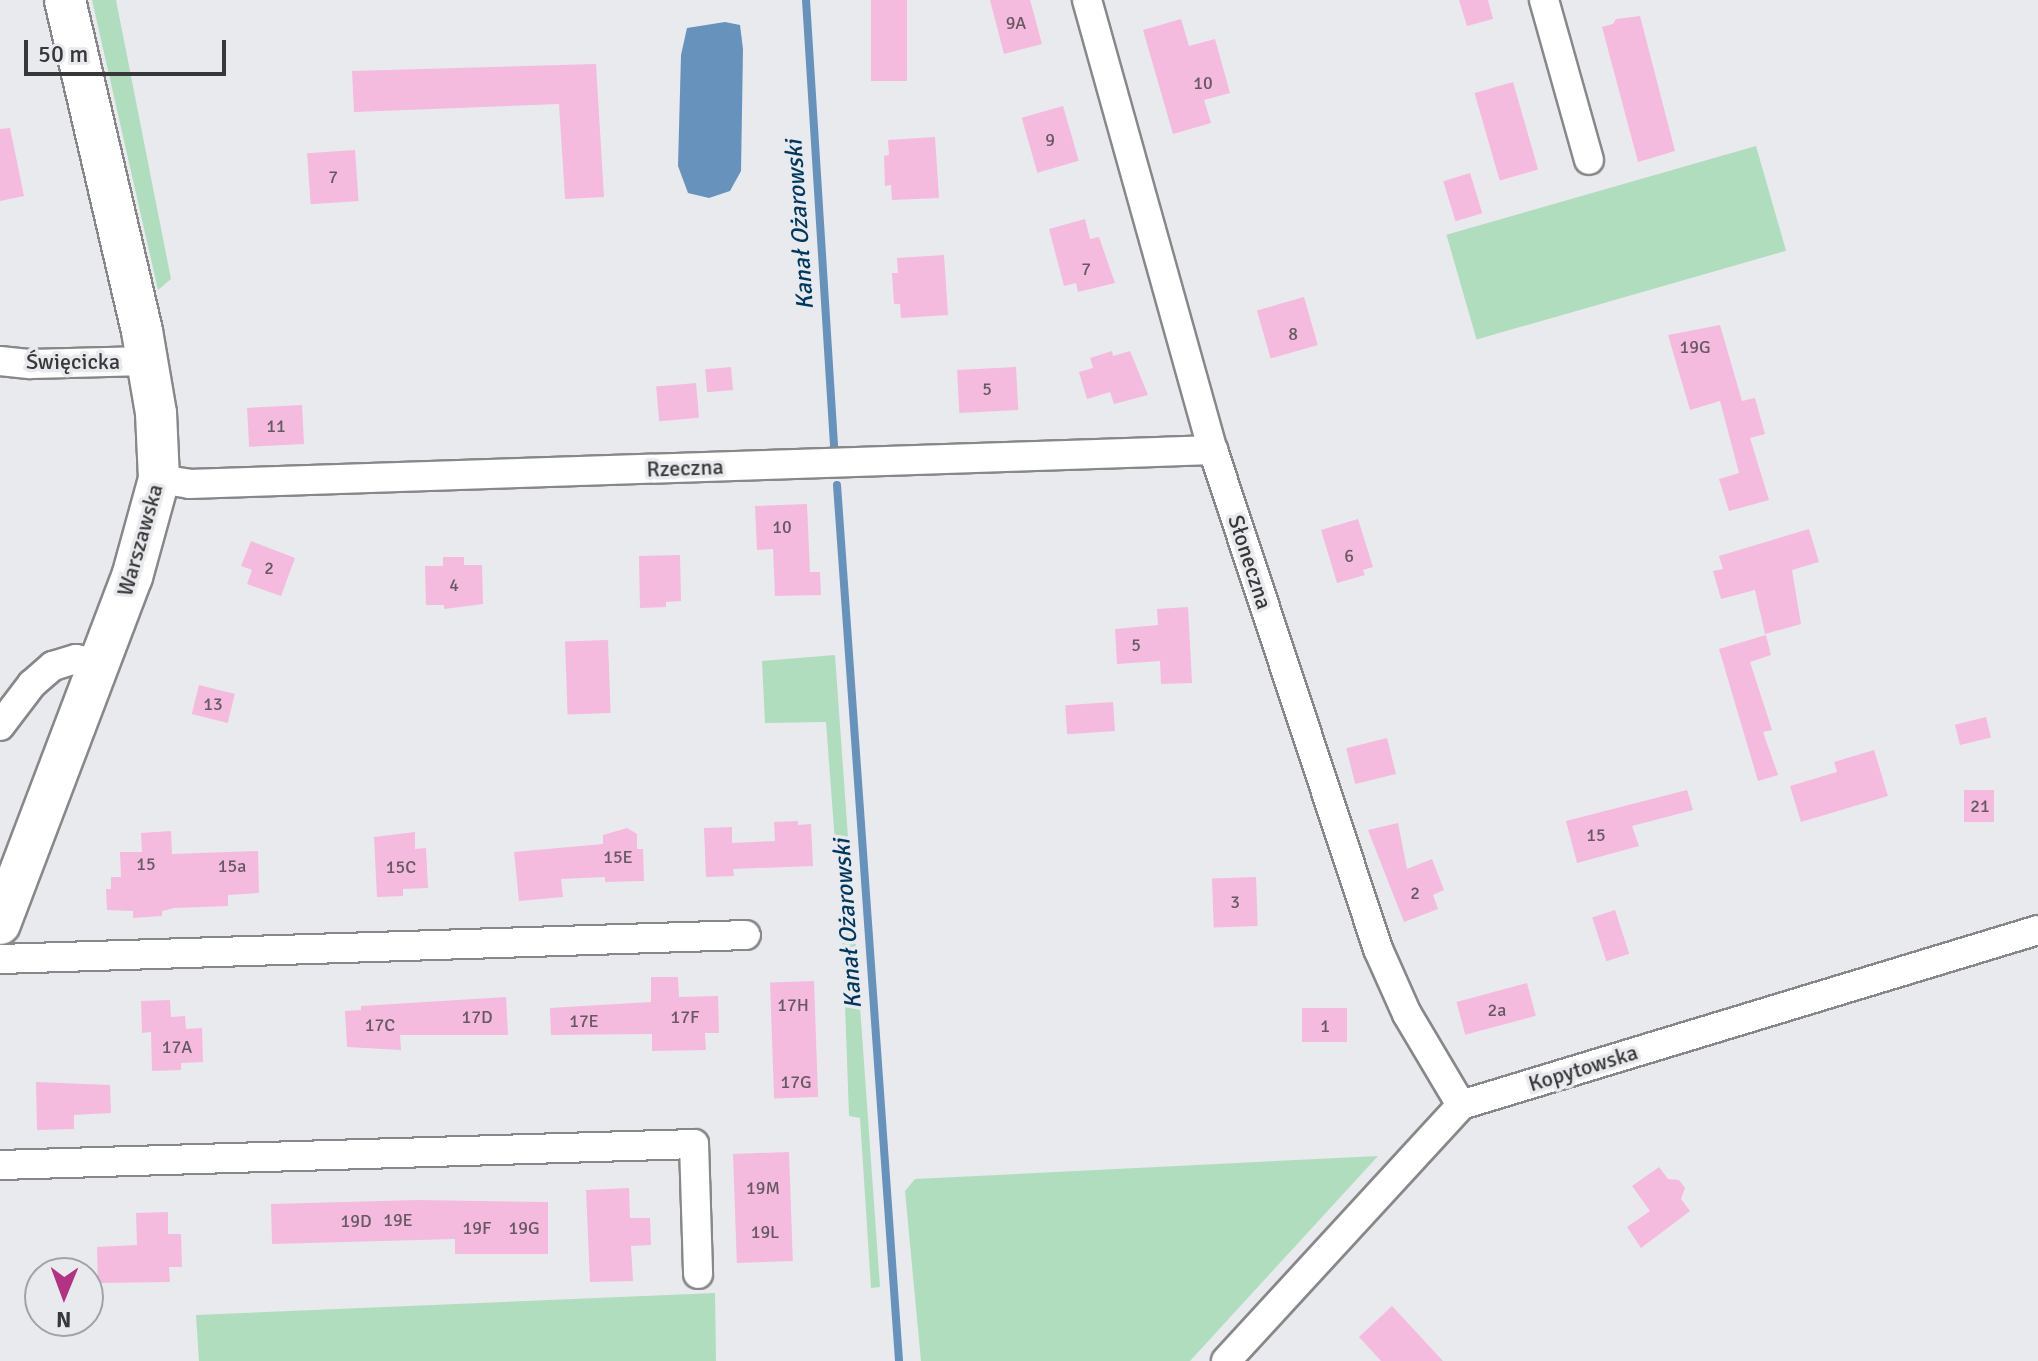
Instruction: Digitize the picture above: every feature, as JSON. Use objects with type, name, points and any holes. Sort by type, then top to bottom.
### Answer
[{"type":"main road","name":"Warszawska","points":[[0,924],[132,577],[159,479],[160,450],[146,361],[65,0]]},
{"type":"street","name":"Słoneczna","points":[[1087,0],[1213,450],[1378,949],[1407,1014],[1461,1105]]},
{"type":"street","points":[[1544,0],[1589,160]]},
{"type":"street","name":"Święcicka","points":[[0,361],[31,364],[146,361]]},
{"type":"street","name":"Rzeczna","points":[[159,479],[189,484],[1213,450]]},
{"type":"street","points":[[0,726],[32,684],[53,666],[76,659],[98,664]]},
{"type":"street","name":"Kopytowska","points":[[1461,1105],[2038,930]]},
{"type":"street","points":[[0,959],[746,935]]},
{"type":"street","points":[[1226,1361],[1461,1105]]},
{"type":"street","points":[[0,1165],[694,1144],[698,1274]]},
{"type":"green space","points":[[92,0],[116,0],[171,279],[158,290]]},
{"type":"green space","points":[[1756,146],[1786,251],[1477,340],[1446,235]]},
{"type":"green space","points":[[835,655],[880,1287],[871,1288],[860,1118],[849,1116],[843,949],[826,722],[765,723],[762,661]]},
{"type":"green space","points":[[1378,1156],[1190,1361],[921,1361],[905,1191],[915,1179]]},
{"type":"green space","points":[[715,1293],[716,1361],[199,1361],[196,1315]]},
{"type":"water","points":[[725,22],[740,25],[743,49],[741,171],[730,191],[709,198],[688,193],[678,166],[681,55],[687,28]]},
{"type":"building","points":[[871,0],[907,0],[907,81],[871,81]]},
{"type":"building","points":[[990,0],[1030,0],[1042,44],[1004,54]]},
{"type":"building","points":[[1459,0],[1488,0],[1493,19],[1467,26]]},
{"type":"building","points":[[1640,16],[1675,151],[1638,162],[1602,27],[1613,24],[1616,19]]},
{"type":"building","points":[[1181,19],[1189,46],[1215,39],[1230,93],[1204,100],[1211,123],[1173,134],[1143,30]]},
{"type":"building","points":[[596,64],[604,197],[565,199],[559,104],[354,112],[352,71]]},
{"type":"building","points":[[1513,82],[1538,169],[1500,181],[1475,93]]},
{"type":"building","points":[[1063,106],[1079,161],[1037,173],[1022,118]]},
{"type":"building","points":[[10,128],[24,196],[0,201],[0,129]]},
{"type":"building","points":[[935,137],[939,198],[892,200],[891,185],[885,186],[884,156],[889,155],[888,140]]},
{"type":"building","points":[[355,150],[359,201],[311,204],[307,153]]},
{"type":"building","points":[[1470,173],[1482,213],[1456,221],[1443,181]]},
{"type":"building","points":[[1085,219],[1090,239],[1099,237],[1115,283],[1078,292],[1076,283],[1064,286],[1049,229]]},
{"type":"building","points":[[944,255],[948,315],[901,318],[900,304],[894,304],[892,273],[898,273],[897,258]]},
{"type":"building","points":[[1304,297],[1318,345],[1271,359],[1257,311]]},
{"type":"building","points":[[1720,325],[1742,401],[1755,398],[1765,434],[1750,438],[1769,500],[1729,511],[1719,479],[1739,473],[1720,401],[1690,410],[1668,335]]},
{"type":"building","points":[[1112,351],[1113,356],[1130,351],[1148,395],[1114,404],[1110,392],[1087,399],[1079,372],[1093,368],[1090,358]]},
{"type":"building","points":[[731,367],[733,390],[707,392],[705,369]]},
{"type":"building","points":[[1016,367],[1018,410],[959,413],[957,370]]},
{"type":"building","points":[[696,383],[699,418],[659,421],[656,386]]},
{"type":"building","points":[[302,405],[304,444],[249,447],[247,408]]},
{"type":"building","points":[[807,504],[810,572],[820,572],[821,595],[775,596],[773,549],[757,550],[755,506]]},
{"type":"building","points":[[1358,519],[1373,567],[1363,570],[1365,575],[1337,583],[1321,530]]},
{"type":"building","points":[[1809,529],[1819,562],[1792,570],[1801,624],[1765,634],[1755,590],[1721,599],[1713,571],[1723,569],[1719,556]]},
{"type":"building","points":[[251,541],[295,558],[281,596],[247,584],[252,570],[241,566]]},
{"type":"building","points":[[680,555],[681,601],[666,602],[666,607],[640,608],[639,556]]},
{"type":"building","points":[[443,557],[464,557],[464,565],[482,565],[483,604],[444,609],[444,605],[426,605],[425,566],[443,566]]},
{"type":"building","points":[[1188,607],[1192,683],[1161,684],[1160,661],[1117,664],[1115,629],[1158,625],[1157,609]]},
{"type":"building","points":[[1766,635],[1771,655],[1750,662],[1772,730],[1763,732],[1778,775],[1758,781],[1719,649]]},
{"type":"building","points":[[608,640],[611,713],[568,714],[565,642]]},
{"type":"building","points":[[199,685],[235,694],[228,723],[192,714]]},
{"type":"building","points":[[1113,702],[1115,731],[1067,734],[1065,705]]},
{"type":"building","points":[[1986,717],[1991,737],[1960,745],[1955,725]]},
{"type":"building","points":[[1387,738],[1396,774],[1355,784],[1346,748]]},
{"type":"building","points":[[1874,750],[1888,796],[1801,822],[1790,786],[1837,772],[1834,762]]},
{"type":"building","points":[[1687,790],[1693,810],[1632,826],[1639,846],[1577,863],[1566,821]]},
{"type":"building","points":[[1964,790],[1994,790],[1994,822],[1964,822]]},
{"type":"building","points":[[798,821],[798,825],[811,824],[813,866],[733,869],[734,876],[706,877],[704,828],[732,827],[732,843],[775,841],[774,822]]},
{"type":"building","points":[[1398,823],[1407,869],[1432,859],[1444,890],[1433,895],[1438,909],[1404,922],[1368,830]]},
{"type":"building","points":[[627,828],[637,834],[637,849],[643,849],[644,881],[605,882],[605,877],[561,879],[563,897],[519,901],[514,852],[603,844],[603,835]]},
{"type":"building","points":[[171,831],[172,854],[258,851],[259,893],[228,895],[228,906],[174,908],[162,911],[162,916],[133,918],[133,911],[107,910],[106,889],[111,889],[111,877],[121,877],[120,852],[142,852],[141,833]]},
{"type":"building","points":[[415,832],[415,849],[426,848],[428,888],[403,889],[403,896],[377,897],[374,837]]},
{"type":"building","points":[[1256,877],[1258,926],[1214,928],[1212,879]]},
{"type":"building","points":[[1615,910],[1629,954],[1606,961],[1592,917]]},
{"type":"building","points":[[651,977],[678,977],[679,997],[718,996],[719,1033],[705,1033],[706,1050],[652,1051],[652,1034],[551,1035],[550,1008],[651,1002]]},
{"type":"building","points":[[814,981],[818,1097],[774,1098],[770,983]]},
{"type":"building","points":[[1527,983],[1536,1016],[1465,1035],[1456,1002]]},
{"type":"building","points":[[506,997],[508,1035],[400,1035],[401,1050],[347,1047],[345,1011],[361,1010],[361,1006]]},
{"type":"building","points":[[170,1000],[171,1017],[185,1016],[186,1029],[202,1028],[203,1062],[181,1063],[181,1070],[152,1071],[151,1032],[142,1033],[141,1001]]},
{"type":"building","points":[[1302,1008],[1347,1008],[1347,1042],[1302,1042]]},
{"type":"building","points":[[36,1082],[110,1085],[111,1113],[74,1115],[74,1129],[37,1130]]},
{"type":"building","points":[[789,1152],[793,1261],[737,1263],[733,1154]]},
{"type":"building","points":[[1659,1167],[1668,1179],[1679,1180],[1685,1188],[1681,1199],[1690,1211],[1641,1248],[1627,1227],[1650,1211],[1632,1186]]},
{"type":"building","points":[[629,1188],[630,1218],[650,1218],[651,1245],[631,1246],[633,1281],[590,1282],[586,1190]]},
{"type":"building","points":[[418,1200],[548,1202],[548,1254],[455,1254],[455,1239],[272,1244],[271,1204]]},
{"type":"building","points":[[168,1212],[168,1234],[181,1234],[182,1267],[169,1267],[170,1282],[104,1283],[104,1257],[97,1257],[97,1247],[137,1245],[136,1213]]},
{"type":"building","points":[[1392,1306],[1443,1361],[1381,1361],[1359,1337]]},
{"type":"waterway","name":"Kanał Ożarowski","points":[[806,0],[834,447]]},
{"type":"waterway","name":"Kanał Ożarowski","points":[[837,485],[899,1361]]}]
